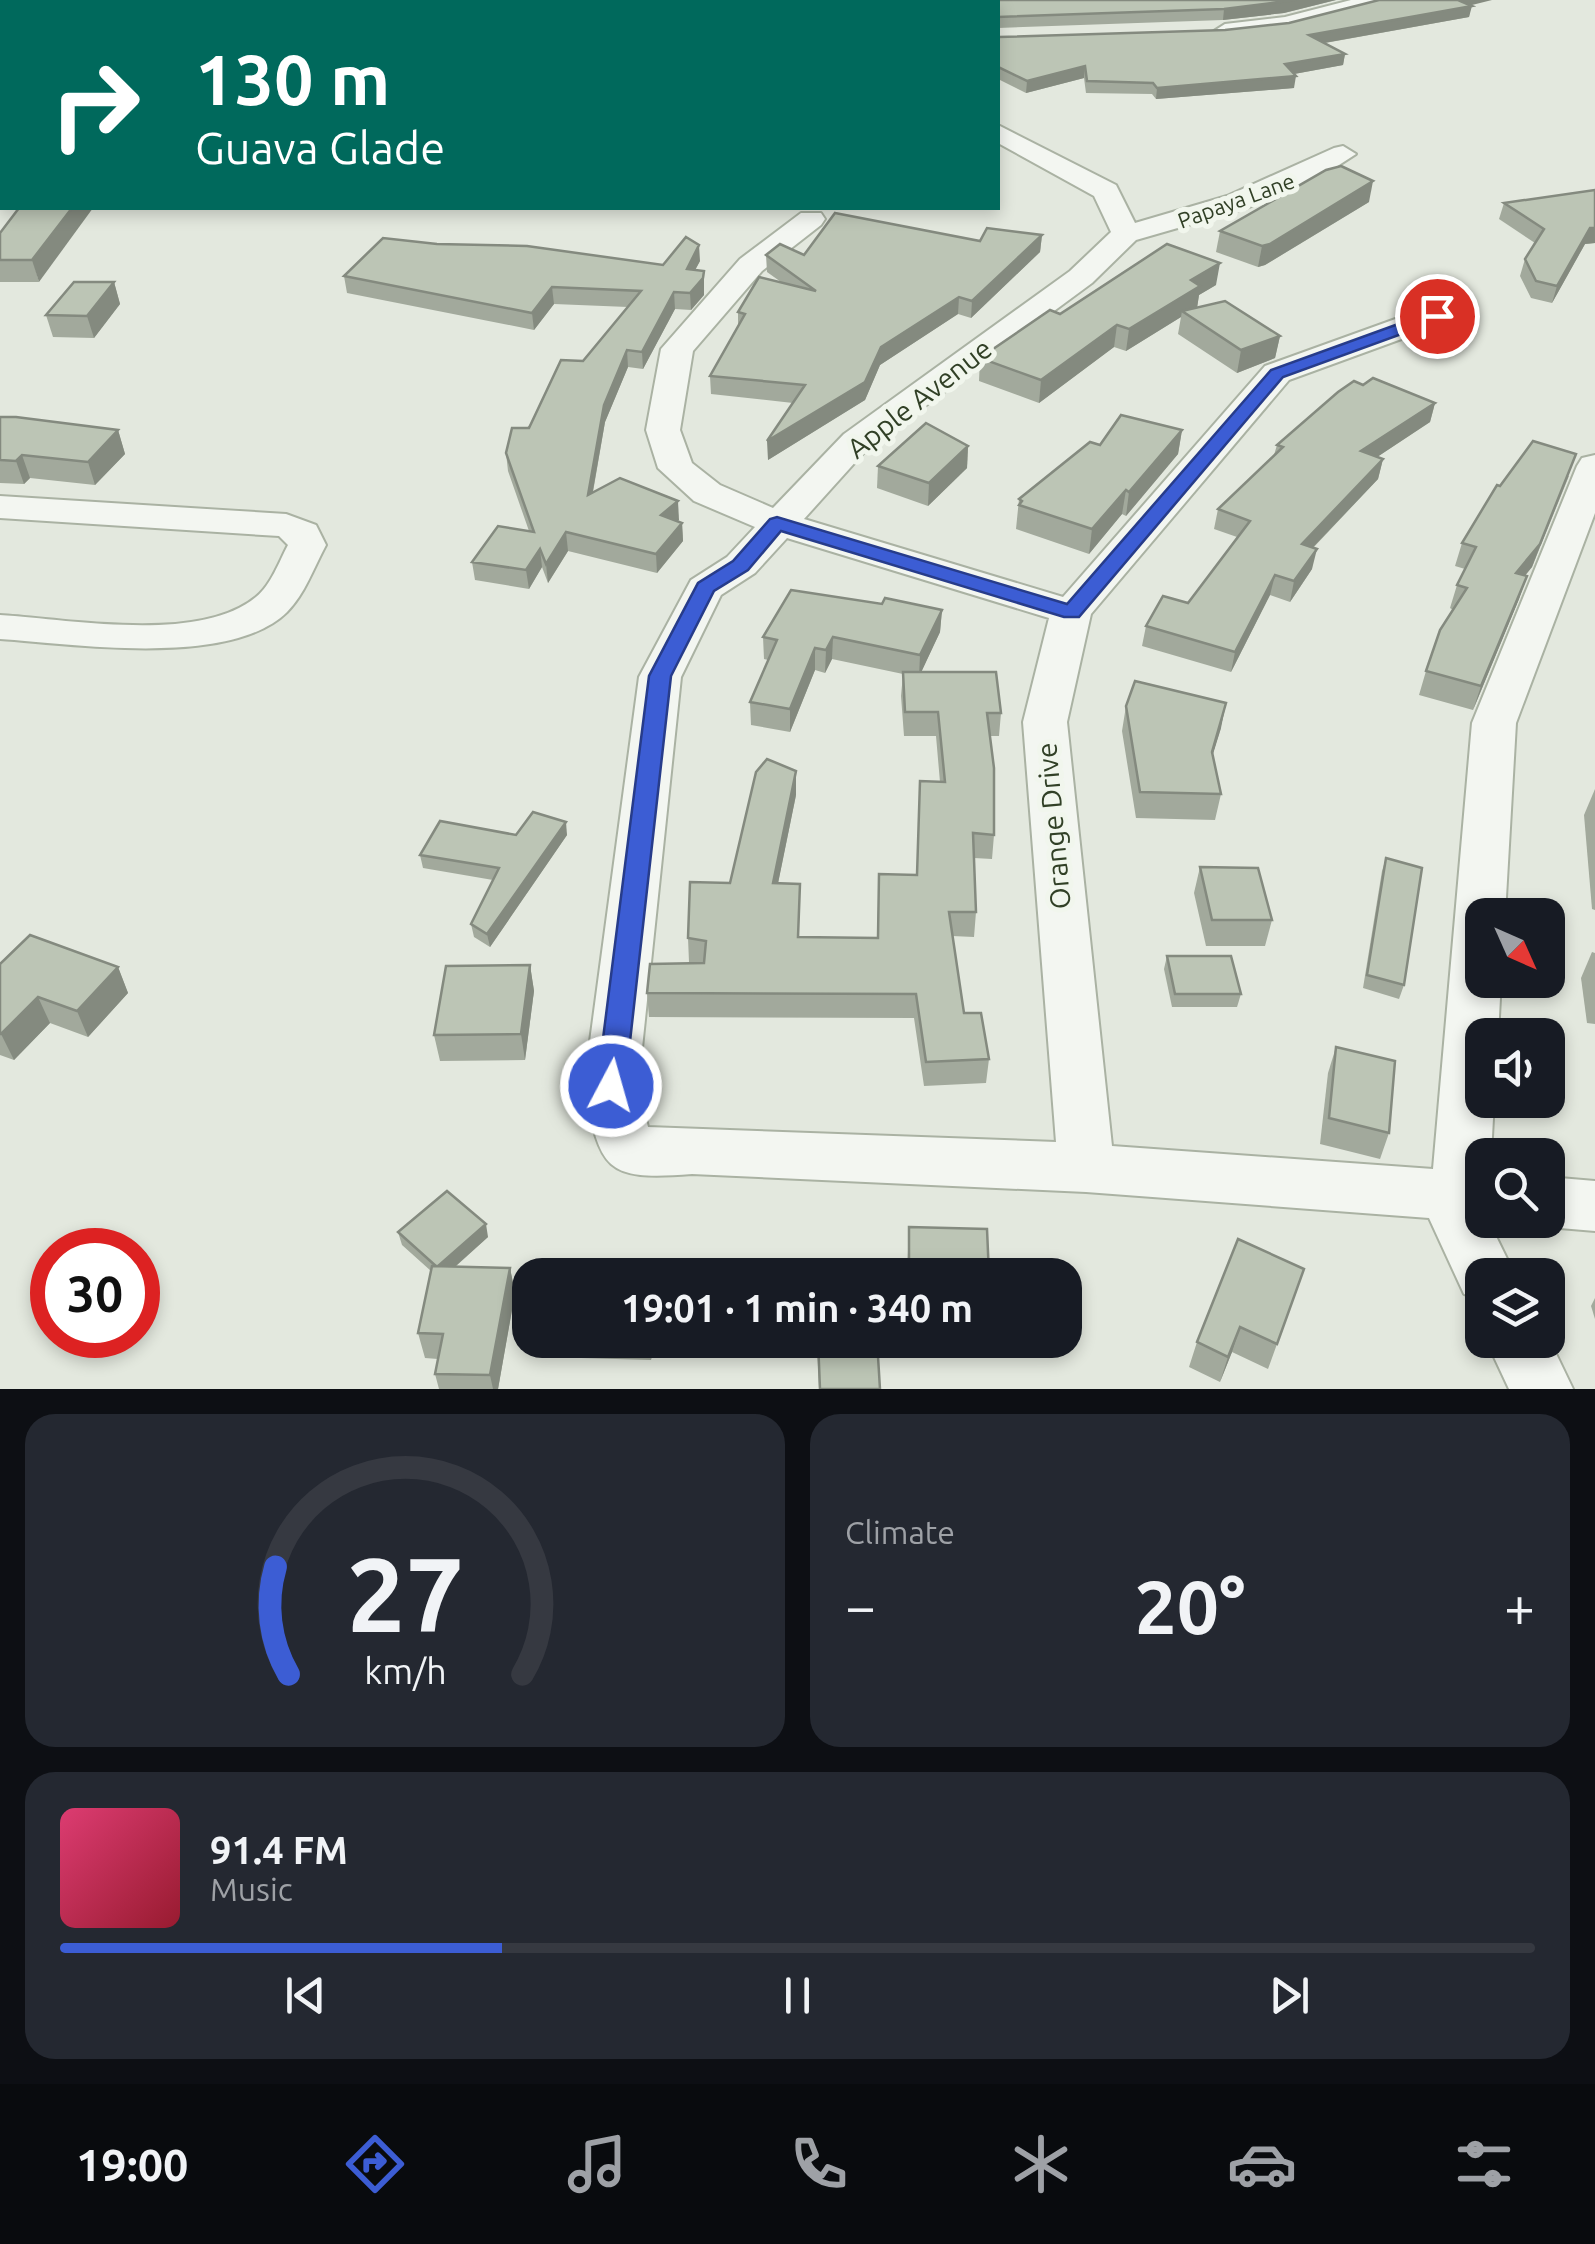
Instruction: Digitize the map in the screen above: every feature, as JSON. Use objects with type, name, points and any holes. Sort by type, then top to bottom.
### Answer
[{"type":"street","points":[[1208,32],[1286,24],[1376,0]]},
{"type":"street","points":[[1000,134],[1106,191],[1126,234]]},
{"type":"street","name":"Papaya Lane","points":[[1126,234],[1201,218],[1281,187],[1343,154]]},
{"type":"street","points":[[811,219],[751,265],[677,349],[664,430],[676,468],[707,493],[777,524],[1071,612]]},
{"type":"street","name":"Apple Avenue","points":[[1086,1168],[692,1150],[642,1154],[623,1140],[611,1086],[660,676],[705,588],[741,565],[856,441],[1081,277],[1126,234]]},
{"type":"street","name":"Orange Drive","points":[[1086,1168],[1044,722],[1071,612],[1277,374],[1437,316]]},
{"type":"street","points":[[1476,1138],[1494,723],[1595,466]]},
{"type":"street","points":[[0,507],[286,525],[302,533],[307,545],[273,603],[235,628],[181,635],[0,627]]},
{"type":"street","points":[[1086,1168],[1465,1195]]},
{"type":"street","points":[[1565,1203],[1595,1206]]},
{"type":"street","points":[[1465,1209],[1458,1220],[1465,1234]]},
{"type":"street","points":[[1526,1358],[1541,1389]]},
{"type":"building","points":[[1000,0],[1296,0],[1224,9],[1000,17]]},
{"type":"building","points":[[1379,0],[1458,0],[1472,6],[1309,35],[1345,54],[1285,64],[1296,76],[1157,88],[1153,83],[1087,81],[1085,66],[1027,81],[1000,68],[1000,37],[1225,30],[1289,23]]},
{"type":"building","points":[[1341,166],[1373,181],[1270,244],[1262,246],[1220,231],[1326,170]]},
{"type":"building","points":[[1595,190],[1595,228],[1590,228],[1557,286],[1536,281],[1525,259],[1544,229],[1504,203]]},
{"type":"building","points":[[17,210],[70,210],[32,260],[0,260],[0,233]]},
{"type":"building","points":[[835,213],[980,241],[987,228],[1042,235],[972,301],[959,297],[881,347],[865,382],[767,441],[805,385],[710,376],[745,314],[738,312],[759,277],[816,291],[766,255],[780,244],[804,255]]},
{"type":"building","points":[[686,237],[699,245],[687,269],[704,271],[703,278],[690,293],[674,292],[642,352],[627,350],[604,405],[588,495],[620,478],[678,501],[661,515],[682,523],[656,554],[566,532],[546,564],[540,549],[526,570],[472,562],[498,526],[534,532],[506,453],[512,428],[529,428],[561,360],[583,361],[641,291],[552,287],[532,313],[344,276],[383,238],[527,246],[663,265]]},
{"type":"building","points":[[1167,244],[1220,263],[1191,280],[1200,286],[1129,329],[1117,325],[1041,380],[980,358],[1050,310],[1060,314]]},
{"type":"building","points":[[74,282],[114,282],[87,316],[46,315]]},
{"type":"building","points":[[1225,301],[1280,336],[1241,350],[1182,311]]},
{"type":"building","points":[[1373,378],[1435,403],[1361,451],[1383,459],[1302,544],[1317,549],[1294,581],[1275,575],[1235,652],[1146,626],[1163,596],[1188,603],[1250,521],[1218,509],[1283,447],[1277,445],[1338,392],[1354,381],[1363,385]]},
{"type":"building","points":[[1121,415],[1182,430],[1092,529],[1019,505],[1019,499],[1090,442],[1100,445]]},
{"type":"building","points":[[0,417],[118,430],[88,462],[22,455],[16,461],[0,460]]},
{"type":"building","points":[[926,423],[968,446],[929,483],[878,466]]},
{"type":"building","points":[[1533,441],[1576,454],[1540,544],[1516,573],[1527,576],[1481,686],[1426,671],[1440,630],[1467,588],[1457,585],[1476,547],[1462,543],[1497,485]]},
{"type":"building","points":[[791,590],[882,604],[885,598],[942,610],[920,655],[833,637],[826,650],[815,648],[790,709],[750,702],[777,640],[763,637]]},
{"type":"building","points":[[903,672],[996,672],[1001,713],[987,713],[994,768],[994,835],[973,833],[976,912],[949,912],[964,1013],[981,1013],[989,1059],[926,1062],[916,994],[647,993],[650,964],[704,963],[706,941],[688,938],[690,882],[730,883],[756,772],[767,759],[796,771],[773,883],[800,884],[798,937],[878,938],[879,874],[917,875],[920,781],[945,782],[938,712],[905,712]]},
{"type":"building","points":[[1135,681],[1226,703],[1212,752],[1221,794],[1140,792],[1126,706]]},
{"type":"building","points":[[533,812],[566,822],[487,934],[471,924],[499,868],[420,855],[440,821],[516,835]]},
{"type":"building","points":[[1386,858],[1422,868],[1404,985],[1367,975]]},
{"type":"building","points":[[1200,867],[1258,868],[1272,920],[1212,920]]},
{"type":"building","points":[[30,935],[118,967],[77,1011],[38,997],[0,1034],[0,964]]},
{"type":"building","points":[[1167,956],[1231,956],[1241,994],[1175,994]]},
{"type":"building","points":[[530,965],[521,1034],[434,1035],[446,966]]},
{"type":"building","points":[[1336,1047],[1395,1061],[1389,1133],[1329,1118]]},
{"type":"building","points":[[447,1191],[486,1224],[437,1267],[398,1232]]},
{"type":"building","points":[[909,1227],[987,1229],[988,1258],[909,1258]]},
{"type":"building","points":[[1238,1239],[1304,1269],[1277,1344],[1240,1327],[1228,1357],[1197,1342]]},
{"type":"building","points":[[432,1266],[510,1268],[490,1375],[435,1374],[443,1334],[418,1333]]},
{"type":"building","points":[[819,1358],[878,1358],[880,1389],[820,1389]]},
{"type":"route","points":[[611,1086],[660,676],[705,588],[741,565],[777,524],[1071,612],[1277,374],[1437,316]]}]
